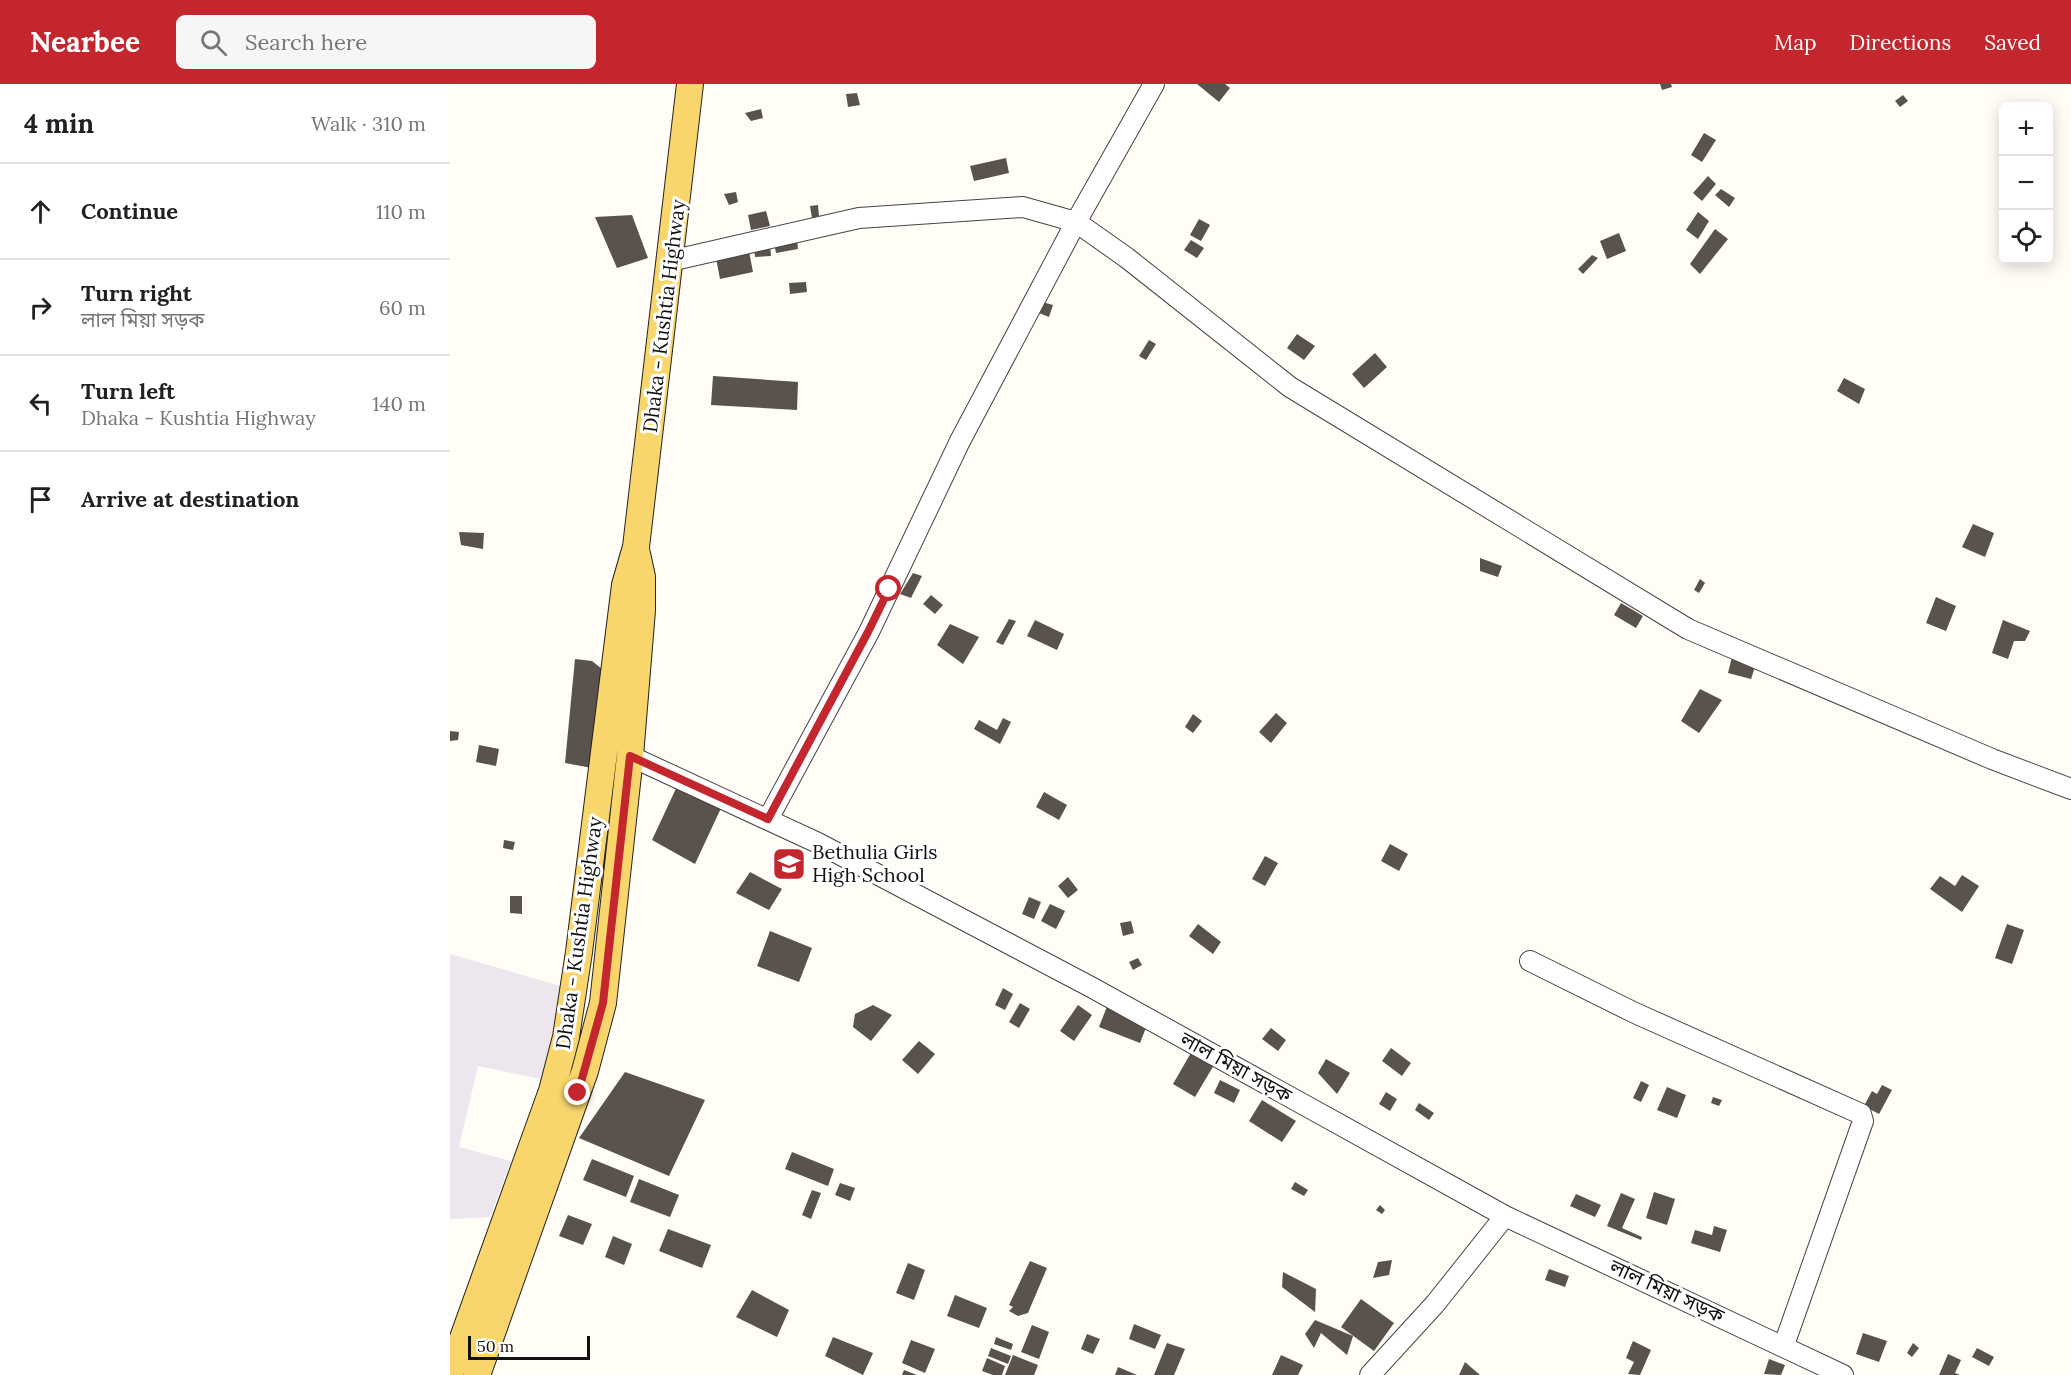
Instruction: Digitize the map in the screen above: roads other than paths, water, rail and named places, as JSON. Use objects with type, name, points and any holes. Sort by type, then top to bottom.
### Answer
[{"type":"main road","name":"Dhaka - Kushtia Highway","points":[[450,1374],[552,1091],[566,1037],[579,952],[625,585],[636,547],[690,84]]},
{"type":"main road","name":"Dhaka - Kushtia Highway","points":[[477,1375],[585,1071],[603,1003],[630,756],[643,594],[636,547]]},
{"type":"street","points":[[768,819],[868,632],[960,441],[1076,222],[1154,84]]},
{"type":"street","points":[[670,261],[859,218],[1023,207],[1076,222],[1136,265],[1290,387],[1688,629],[1992,759],[2071,789]]},
{"type":"street","name":"লাল মিয়া সড়ক","points":[[630,756],[818,843],[1090,987],[1505,1216],[1844,1375]]},
{"type":"street","points":[[1530,962],[1635,1013],[1861,1114],[1863,1120],[1784,1346]]},
{"type":"street","points":[[1370,1375],[1435,1304],[1505,1216]]},
{"type":"place","name":"Bethulia Girls High School","points":[[789,864]]}]
